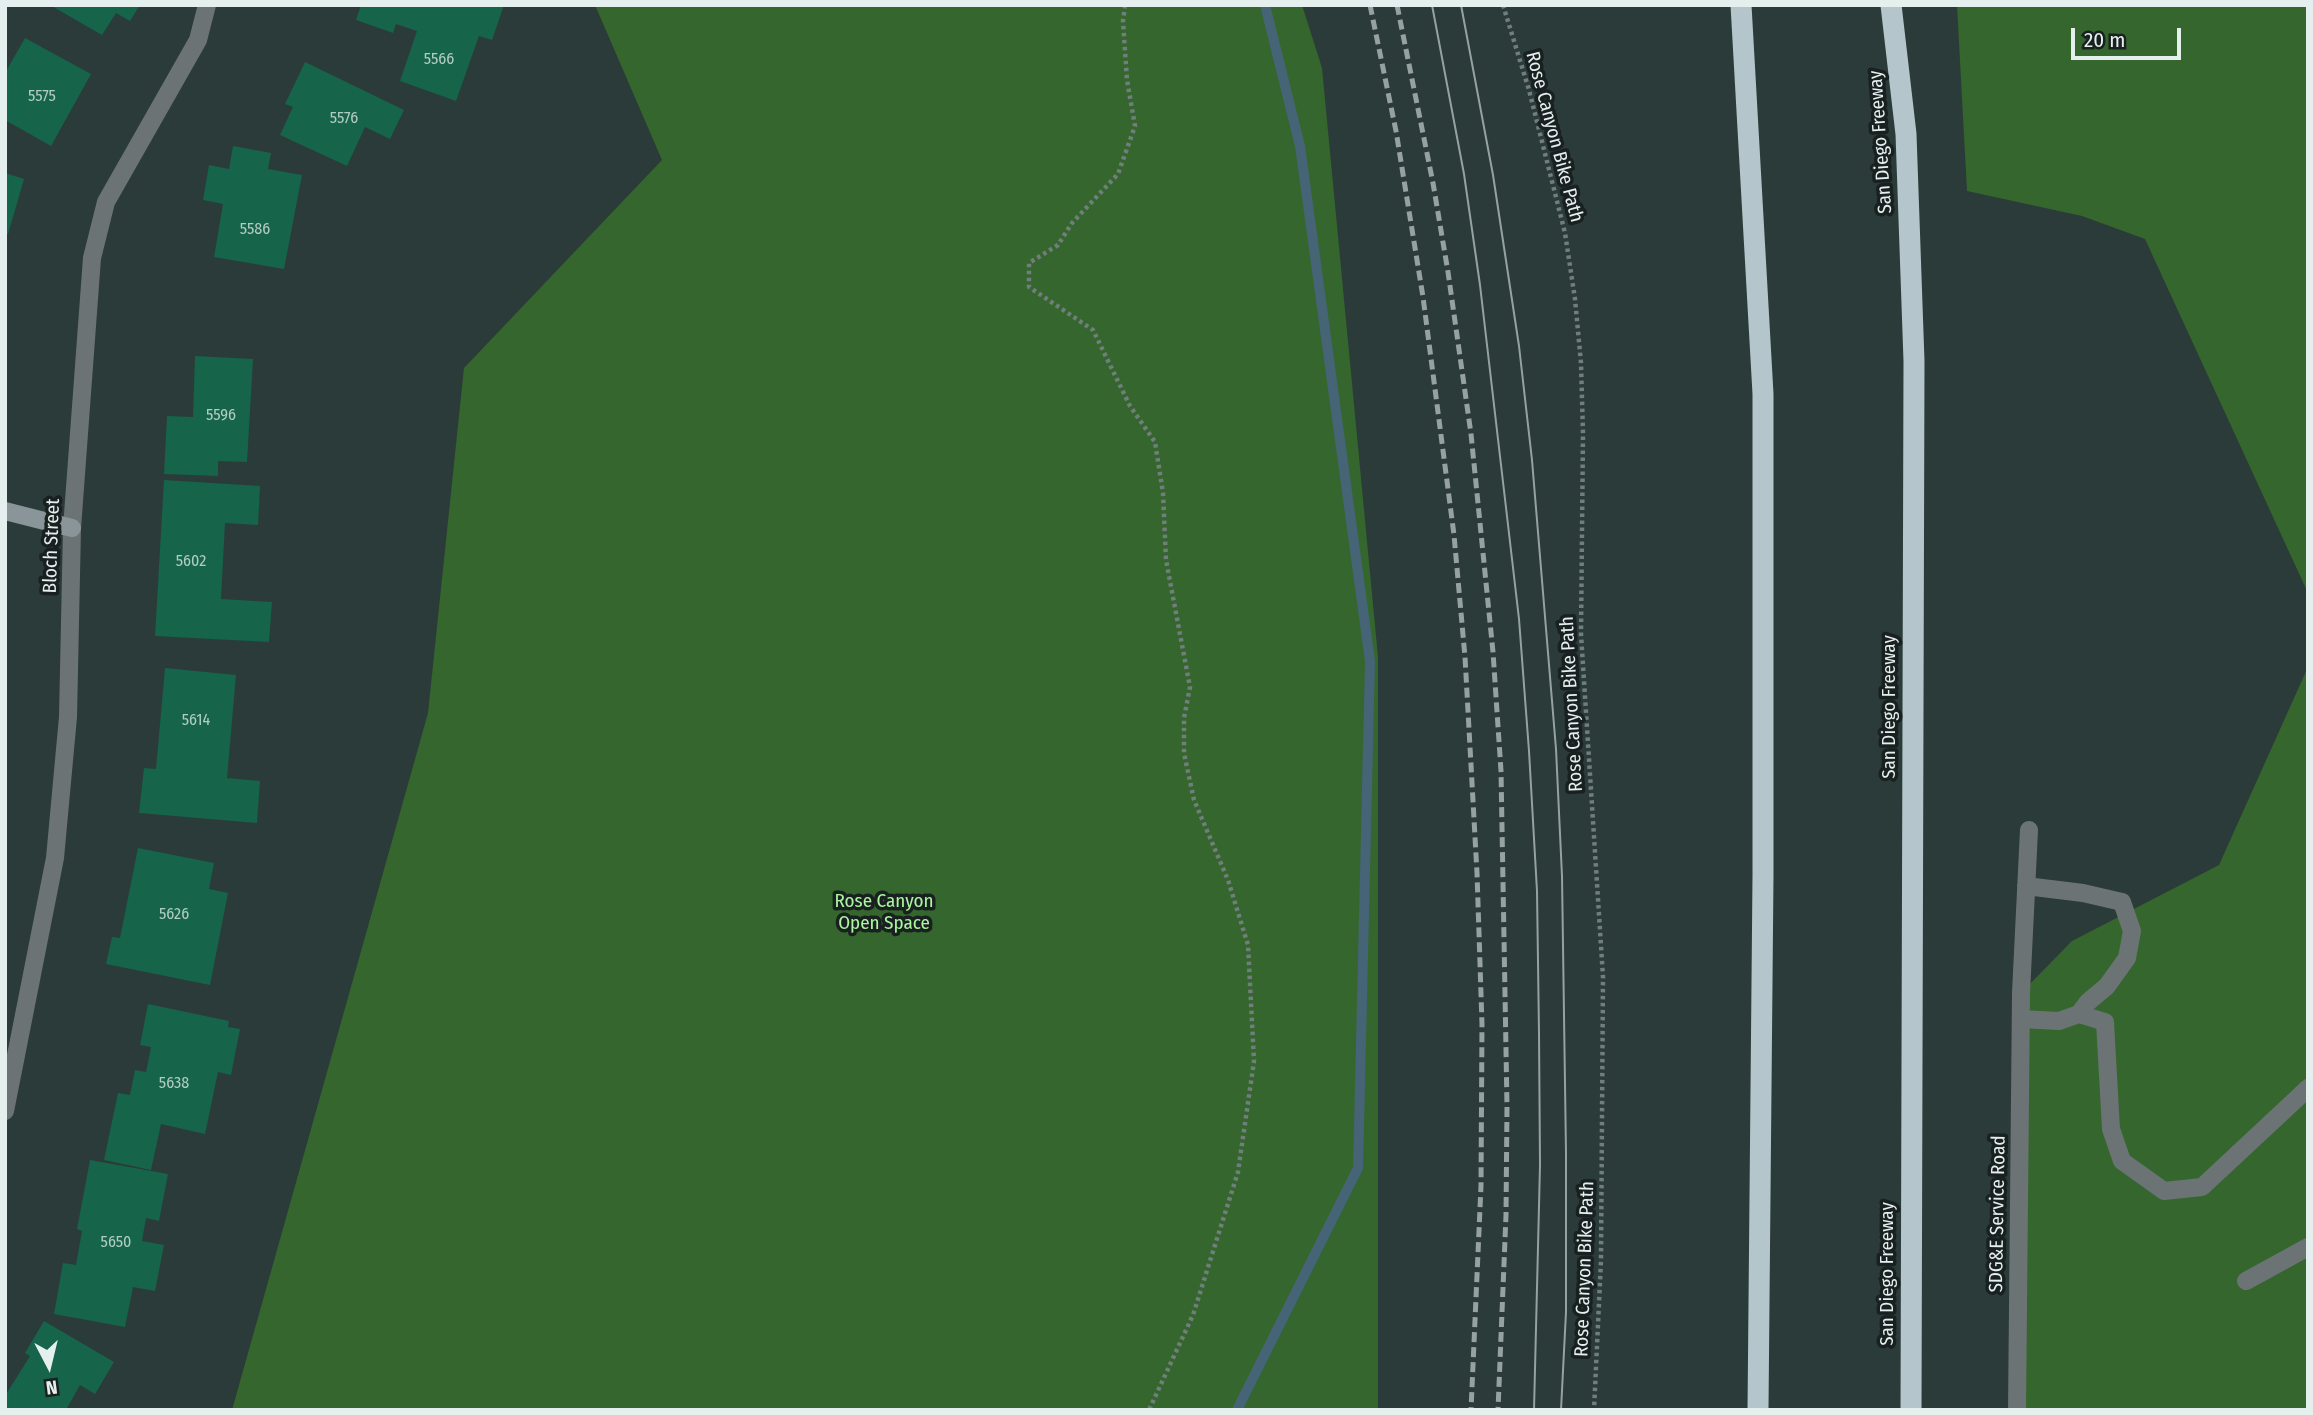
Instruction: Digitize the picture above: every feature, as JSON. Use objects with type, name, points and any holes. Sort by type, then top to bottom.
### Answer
[{"type":"highway","points":[[1741,5],[1763,394],[1758,1410]]},
{"type":"highway","name":"San Diego Freeway","points":[[1891,5],[1906,134],[1914,361],[1911,1410]]},
{"type":"highway","points":[[1744,1410],[1760,1132]]},
{"type":"street","name":"Bloch Street","points":[[5,1111],[55,858],[68,717],[72,527],[92,258],[106,202],[198,40],[207,5]]},
{"type":"street","points":[[5,511],[72,527]]},
{"type":"street","name":"SDG&E Service Road","points":[[2017,1410],[2021,1019],[2029,830]]},
{"type":"street","points":[[2021,1019],[2060,1021],[2079,1014],[2088,1002],[2108,986],[2127,958],[2132,931],[2122,902],[2026,886]]},
{"type":"street","points":[[2079,1014],[2105,1023],[2111,1129],[2122,1161],[2164,1191],[2202,1187],[2308,1088]]},
{"type":"street","points":[[2246,1281],[2308,1247]]},
{"type":"path","points":[[1125,5],[1123,21],[1127,80],[1135,126],[1118,174],[1072,223],[1058,245],[1028,263],[1029,287],[1093,330],[1130,406],[1155,442],[1163,493],[1166,560],[1190,687],[1184,718],[1184,753],[1194,800],[1228,880],[1248,944],[1254,1061],[1238,1172],[1193,1315],[1149,1410]]},
{"type":"path","name":"Rose Canyon Bike Path","points":[[1503,5],[1529,90],[1565,233],[1581,363],[1581,634],[1603,976],[1601,1260],[1594,1410]]},
{"type":"green space","name":"Rose Canyon Open Space","points":[[595,5],[1302,5],[1322,68],[1378,657],[1378,1410],[232,1410],[428,713],[464,368],[662,160]]},
{"type":"green space","points":[[1957,5],[2308,5],[2308,593],[2145,239],[2082,216],[1967,191]]},
{"type":"green space","points":[[2308,667],[2308,1410],[2021,1410],[2021,993],[2072,941],[2219,865]]},
{"type":"building","points":[[50,5],[140,5],[130,21],[116,13],[102,35]]},
{"type":"building","points":[[361,5],[504,5],[492,40],[479,36],[456,101],[400,81],[417,31],[396,24],[393,33],[356,20]]},
{"type":"building","points":[[25,38],[91,74],[51,146],[5,120],[5,73]]},
{"type":"building","points":[[305,62],[404,110],[390,139],[365,127],[347,166],[280,135],[293,107],[285,104]]},
{"type":"building","points":[[233,146],[271,153],[268,169],[302,175],[284,269],[214,257],[223,204],[203,200],[209,165],[229,169]]},
{"type":"building","points":[[5,173],[24,179],[8,234],[5,234]]},
{"type":"building","points":[[195,356],[253,359],[247,462],[218,461],[218,476],[164,474],[167,416],[193,417]]},
{"type":"building","points":[[164,480],[260,486],[258,525],[225,523],[221,599],[272,602],[269,642],[155,636]]},
{"type":"building","points":[[165,668],[236,675],[227,778],[260,781],[257,823],[139,813],[144,768],[156,769]]},
{"type":"building","points":[[138,848],[214,863],[209,889],[228,893],[210,985],[106,964],[112,937],[120,938]]},
{"type":"building","points":[[148,1004],[229,1021],[228,1027],[240,1029],[231,1075],[218,1072],[205,1134],[161,1124],[151,1170],[104,1160],[118,1093],[130,1095],[135,1070],[146,1072],[151,1047],[140,1045]]},
{"type":"building","points":[[90,1160],[168,1174],[159,1221],[146,1218],[142,1241],[164,1245],[155,1291],[133,1287],[125,1327],[54,1314],[63,1263],[76,1265],[82,1231],[77,1229]]},
{"type":"building","points":[[44,1321],[114,1362],[95,1394],[80,1385],[66,1410],[5,1410],[5,1396],[30,1356],[25,1353]]},
{"type":"waterway","points":[[1237,1410],[1358,1168],[1370,661],[1300,146],[1265,5]]},
{"type":"tram line","points":[[1432,5],[1464,174],[1480,285],[1519,619],[1529,751],[1537,891],[1539,1033],[1540,1165],[1534,1410]]},
{"type":"tram line","points":[[1461,5],[1493,175],[1519,346],[1532,460],[1556,749],[1562,876],[1566,1153],[1566,1312],[1561,1410]]},
{"type":"railway","points":[[1370,5],[1396,131],[1423,297],[1454,535],[1465,657],[1482,1024],[1481,1186],[1471,1410]]},
{"type":"railway","points":[[1397,5],[1448,272],[1471,434],[1493,652],[1501,771],[1507,1106],[1506,1215],[1498,1410]]}]
